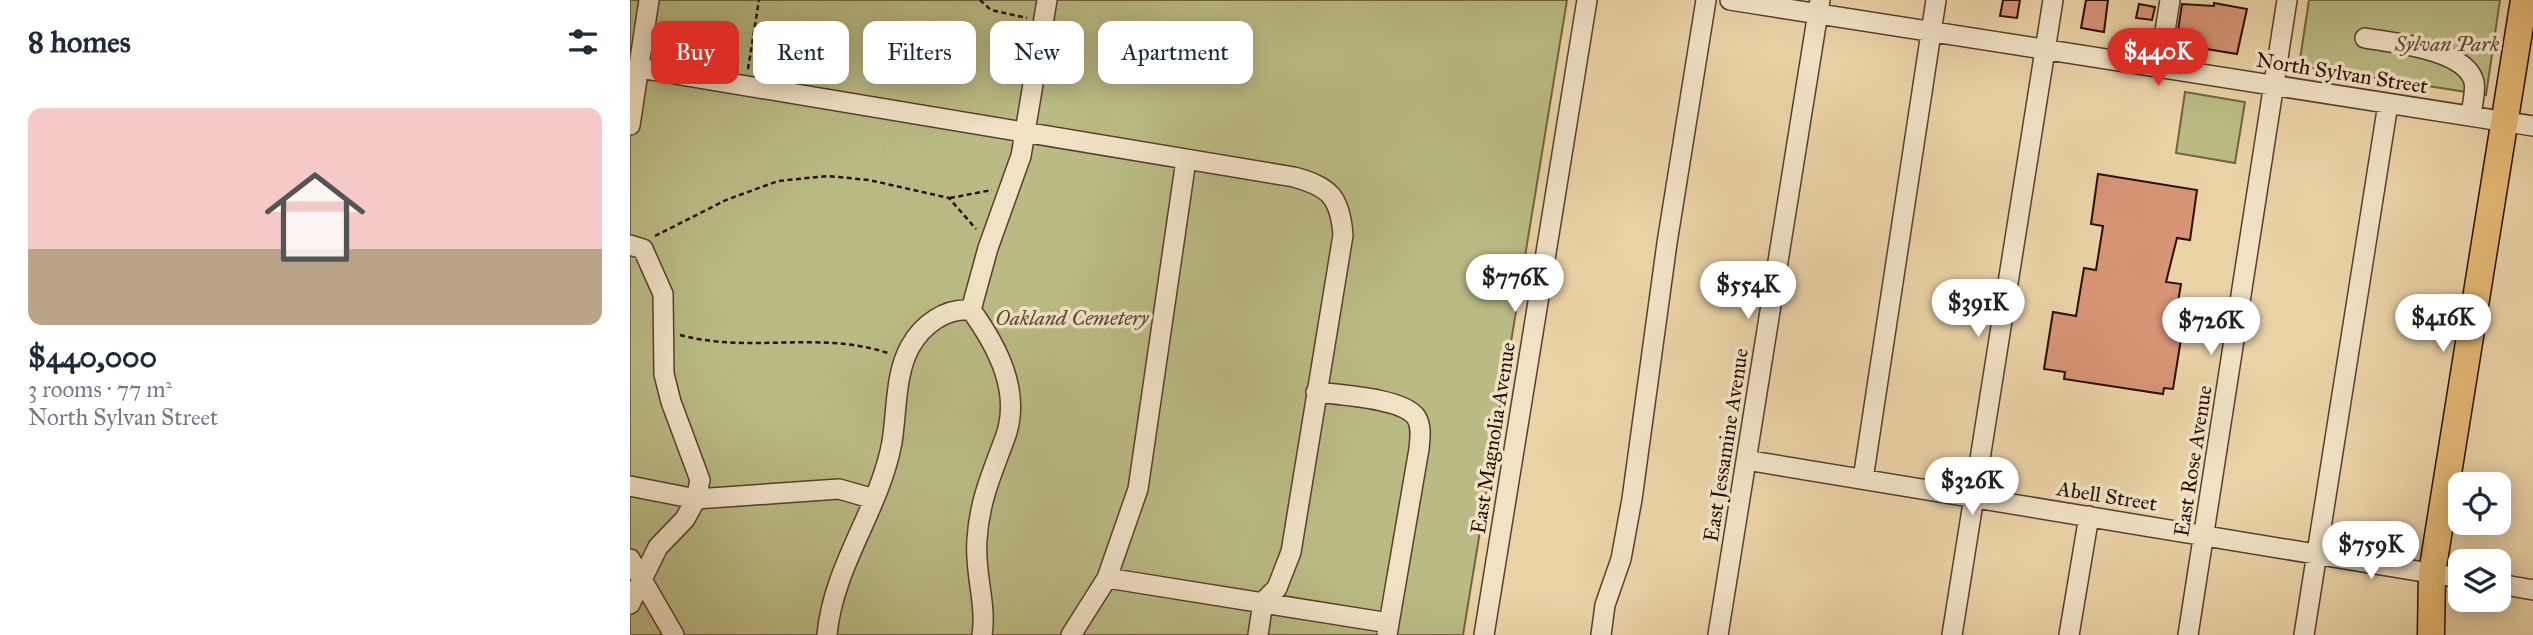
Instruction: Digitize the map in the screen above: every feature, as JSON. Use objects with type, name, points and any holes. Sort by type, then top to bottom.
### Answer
[{"type":"main road","points":[[2431,635],[2432,573],[2524,0]]},
{"type":"main road","points":[[2411,635],[2432,573]]},
{"type":"street","points":[[630,125],[649,0]]},
{"type":"street","points":[[1044,21],[1047,0]]},
{"type":"street","name":"East Magnolia Avenue","points":[[1484,635],[1587,0]]},
{"type":"street","points":[[1601,635],[1605,605],[1621,559],[1632,499],[1667,243],[1706,0]]},
{"type":"street","name":"North Sylvan Street","points":[[1730,0],[1819,7],[1931,32],[2533,126]]},
{"type":"street","points":[[1863,479],[1937,0]]},
{"type":"street","points":[[1952,635],[2053,0]]},
{"type":"street","points":[[2159,68],[2170,0]]},
{"type":"street","name":"East Rose Avenue","points":[[2188,635],[2287,0]]},
{"type":"street","name":"East Jessamine Avenue","points":[[1718,635],[1819,7]]},
{"type":"street","points":[[2365,38],[2441,54],[2462,64],[2474,82],[2471,115]]},
{"type":"street","points":[[639,68],[1294,177],[1317,183],[1333,195],[1341,215],[1343,235],[1291,552],[1277,588],[1264,601],[1258,635]]},
{"type":"street","points":[[982,635],[976,543],[979,508],[1010,416],[1009,386],[1001,361],[988,335],[971,310],[985,256],[1021,156],[1032,84]]},
{"type":"street","points":[[2304,635],[2388,104]]},
{"type":"street","points":[[1071,635],[1107,578],[1138,489],[1186,160]]},
{"type":"street","points":[[630,604],[658,547],[685,519],[696,499],[700,480],[681,434],[664,374],[663,294],[637,247]]},
{"type":"street","points":[[827,635],[834,595],[874,499],[892,443],[905,358],[922,330],[941,316],[958,309],[971,310]]},
{"type":"street","points":[[1107,578],[1264,601],[1389,629],[1419,449],[1417,418],[1408,409],[1394,404],[1317,392]]},
{"type":"street","name":"Abell Street","points":[[1746,460],[2317,552],[2448,576]]},
{"type":"street","points":[[630,486],[696,499],[839,489],[874,499]]},
{"type":"street","points":[[2069,635],[2089,516]]},
{"type":"street","points":[[630,559],[674,635]]},
{"type":"street","points":[[2511,586],[2533,590]]},
{"type":"path","points":[[746,87],[759,0]]},
{"type":"path","points":[[980,0],[990,10],[1044,21]]},
{"type":"path","points":[[637,247],[687,219],[778,181],[828,176],[869,180],[949,198],[992,190],[1012,183]]},
{"type":"path","points":[[949,198],[978,232],[985,256]]},
{"type":"path","points":[[664,331],[737,345],[815,340],[849,342],[905,358]]},
{"type":"green space","name":"Oakland Cemetery","points":[[630,0],[1567,0],[1463,635],[630,635]]},
{"type":"green space","name":"Sylvan Park","points":[[2309,0],[2500,0],[2486,95],[2299,66]]},
{"type":"green space","points":[[2185,92],[2245,102],[2235,163],[2176,153]]},
{"type":"building","points":[[2003,0],[2020,0],[2017,18],[2000,16]]},
{"type":"building","points":[[2086,0],[2108,0],[2104,32],[2081,28]]},
{"type":"building","points":[[2214,3],[2247,9],[2237,54],[2176,44],[2182,4],[2214,6]]},
{"type":"building","points":[[2139,4],[2155,7],[2152,20],[2136,18]]},
{"type":"building","points":[[2098,174],[2197,190],[2190,240],[2177,238],[2166,282],[2181,284],[2173,332],[2182,333],[2173,389],[2164,388],[2163,394],[2064,379],[2065,372],[2044,369],[2053,312],[2076,316],[2084,268],[2096,270],[2103,226],[2091,224]]}]
